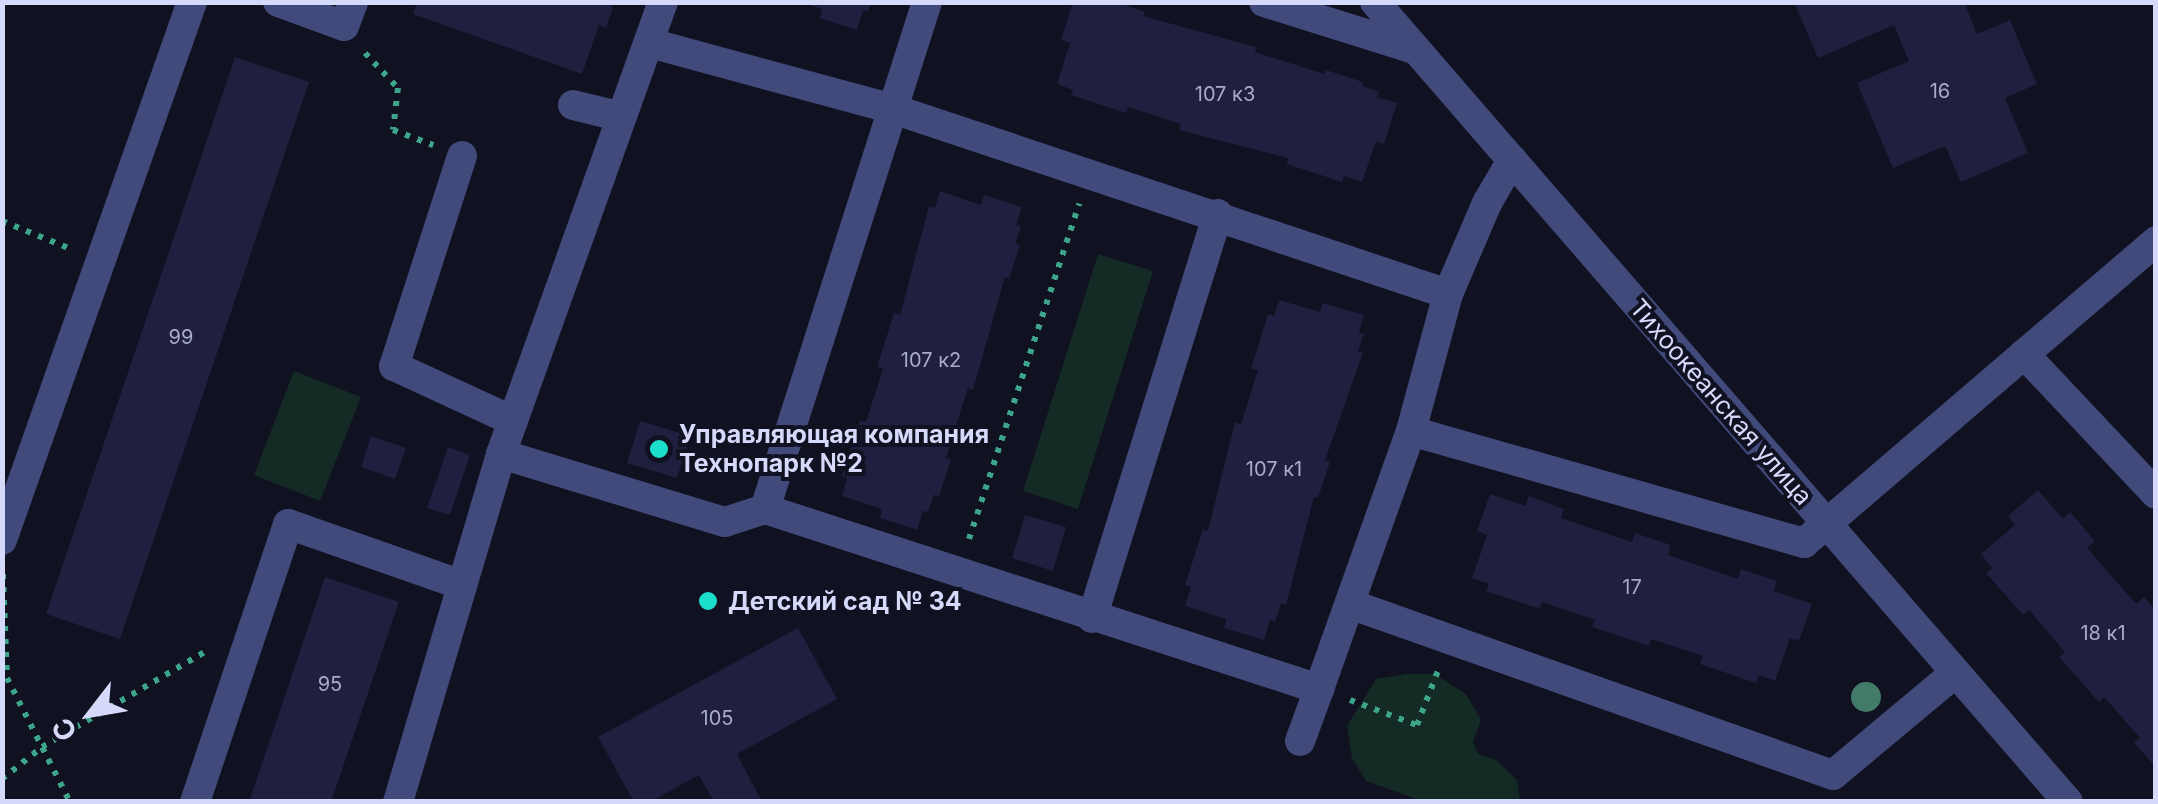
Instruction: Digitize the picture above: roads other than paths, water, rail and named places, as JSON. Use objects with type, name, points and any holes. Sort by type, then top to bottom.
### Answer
[{"type":"street","points":[[2,540],[192,2]]},
{"type":"street","points":[[278,2],[349,14]]},
{"type":"street","points":[[398,802],[500,454],[663,2]]},
{"type":"street","points":[[765,509],[927,2]]},
{"type":"street","points":[[1264,2],[1414,49]]},
{"type":"street","name":"Тихоокеанская улица","points":[[1375,2],[2068,802]]},
{"type":"street","points":[[650,43],[893,109],[1218,214],[1448,294]]},
{"type":"street","points":[[573,104],[622,117]]},
{"type":"street","points":[[462,156],[394,366],[512,422]]},
{"type":"street","points":[[1300,741],[1411,431],[1448,294],[1491,194],[1512,160]]},
{"type":"street","points":[[1092,618],[1218,214]]},
{"type":"street","points":[[1411,431],[1804,544],[2156,240]]},
{"type":"street","points":[[2024,354],[2153,485]]},
{"type":"street","points":[[500,454],[725,522],[765,509],[1319,689]]},
{"type":"street","points":[[195,802],[288,524],[462,584]]},
{"type":"street","points":[[1350,604],[1834,775],[1956,672]]},
{"type":"place","name":"Управляющая компания Технопарк №2","points":[[659,449]]},
{"type":"place","name":"Детский сад № 34","points":[[708,601]]}]
